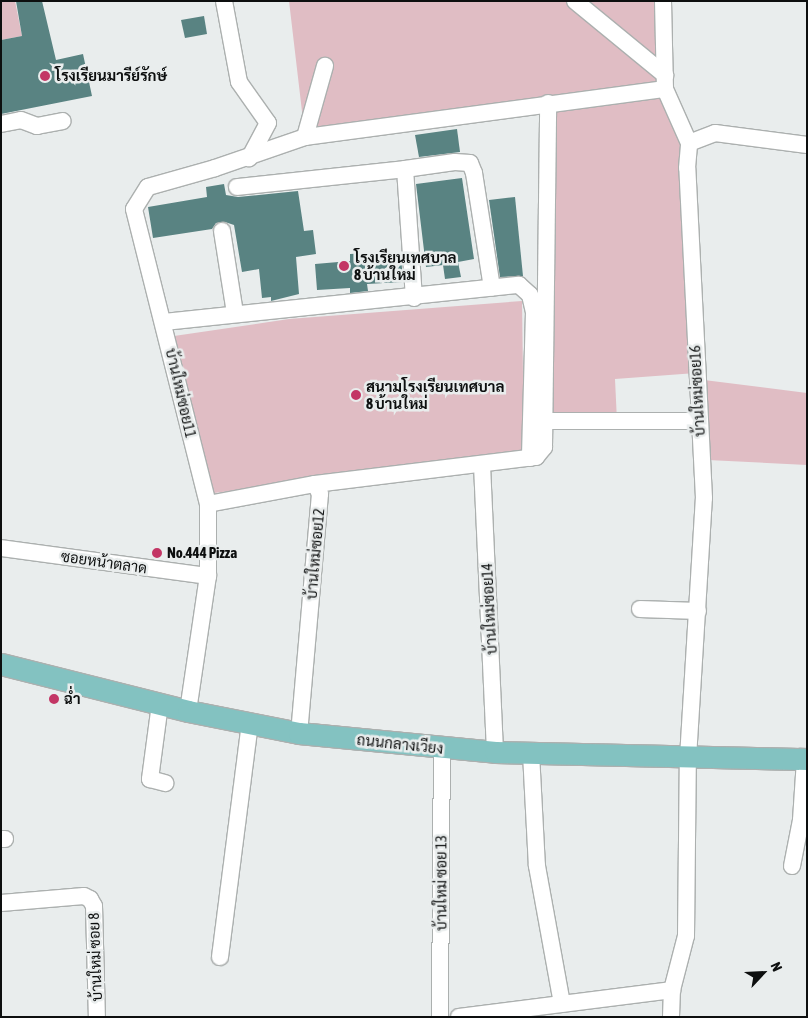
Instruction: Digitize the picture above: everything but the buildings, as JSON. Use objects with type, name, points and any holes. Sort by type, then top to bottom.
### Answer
[{"type":"main road","name":"ถนนกลางเวียง","points":[[2,667],[188,711],[299,733],[495,752],[688,758],[806,759]]},
{"type":"street","points":[[224,1],[239,82],[268,123],[249,158]]},
{"type":"street","points":[[575,1],[665,82]]},
{"type":"street","points":[[663,1],[665,82],[690,143],[715,132],[807,144]]},
{"type":"street","points":[[305,137],[325,66]]},
{"type":"street","name":"บ้านใหม่ซอย11","points":[[188,711],[208,576],[208,504],[164,322],[134,209],[148,187],[249,158],[285,141],[548,103],[665,82]]},
{"type":"street","points":[[315,484],[530,458],[536,457],[544,447],[548,103]]},
{"type":"street","points":[[1,124],[21,120],[37,126],[63,121]]},
{"type":"street","name":"บ้านใหม่ซอย16","points":[[671,1017],[672,990],[686,936],[688,758],[704,498],[698,421],[687,168],[690,143]]},
{"type":"street","points":[[237,187],[470,163],[479,192],[492,288]]},
{"type":"street","points":[[405,169],[414,298]]},
{"type":"street","points":[[222,230],[235,313]]},
{"type":"street","points":[[164,322],[235,313],[414,298],[519,285],[530,295],[534,312],[530,458]]},
{"type":"street","points":[[544,422],[698,421]]},
{"type":"street","name":"บ้านใหม่ซอย14","points":[[482,465],[495,752]]},
{"type":"street","name":"บ้านใหม่ซอย12","points":[[208,504],[315,484],[320,494],[299,733]]},
{"type":"street","name":"ซอยหน้าตลาด","points":[[1,548],[208,576]]},
{"type":"street","points":[[640,609],[698,611]]},
{"type":"street","points":[[160,704],[150,779],[165,783]]},
{"type":"street","points":[[220,957],[250,723]]},
{"type":"street","name":"บ้านใหม่ ซอย 13","points":[[440,1017],[442,748]]},
{"type":"street","points":[[531,753],[537,866],[562,1004]]},
{"type":"street","points":[[792,866],[800,827],[806,759]]},
{"type":"street","name":"บ้านใหม่ ซอย 8","points":[[1,903],[84,896],[90,899],[94,906],[97,1017]]},
{"type":"street","points":[[459,1017],[672,990]]},
{"type":"shaded area","points":[[1,1],[15,1],[22,36],[1,40]]},
{"type":"shaded area","points":[[289,1],[657,1],[665,89],[689,143],[696,373],[615,379],[617,421],[544,421],[547,105],[305,137]]},
{"type":"shaded area","name":"สนามโรงเรียนเทศบาล 8 บ้านใหม่","points":[[522,301],[524,454],[214,493],[174,336],[289,319]]},
{"type":"shaded area","points":[[704,380],[807,393],[807,465],[708,460]]},
{"type":"place","name":"โรงเรียนมารีย์รักษ์","points":[[45,76]]},
{"type":"place","name":"โรงเรียนเทศบาล 8 บ้านใหม่","points":[[344,266]]},
{"type":"place","name":"สนามโรงเรียนเทศบาล 8 บ้านใหม่","points":[[356,395]]},
{"type":"place","name":"No.444 Pizza","points":[[157,553]]},
{"type":"place","name":"ฉ่ำ","points":[[54,699]]}]
